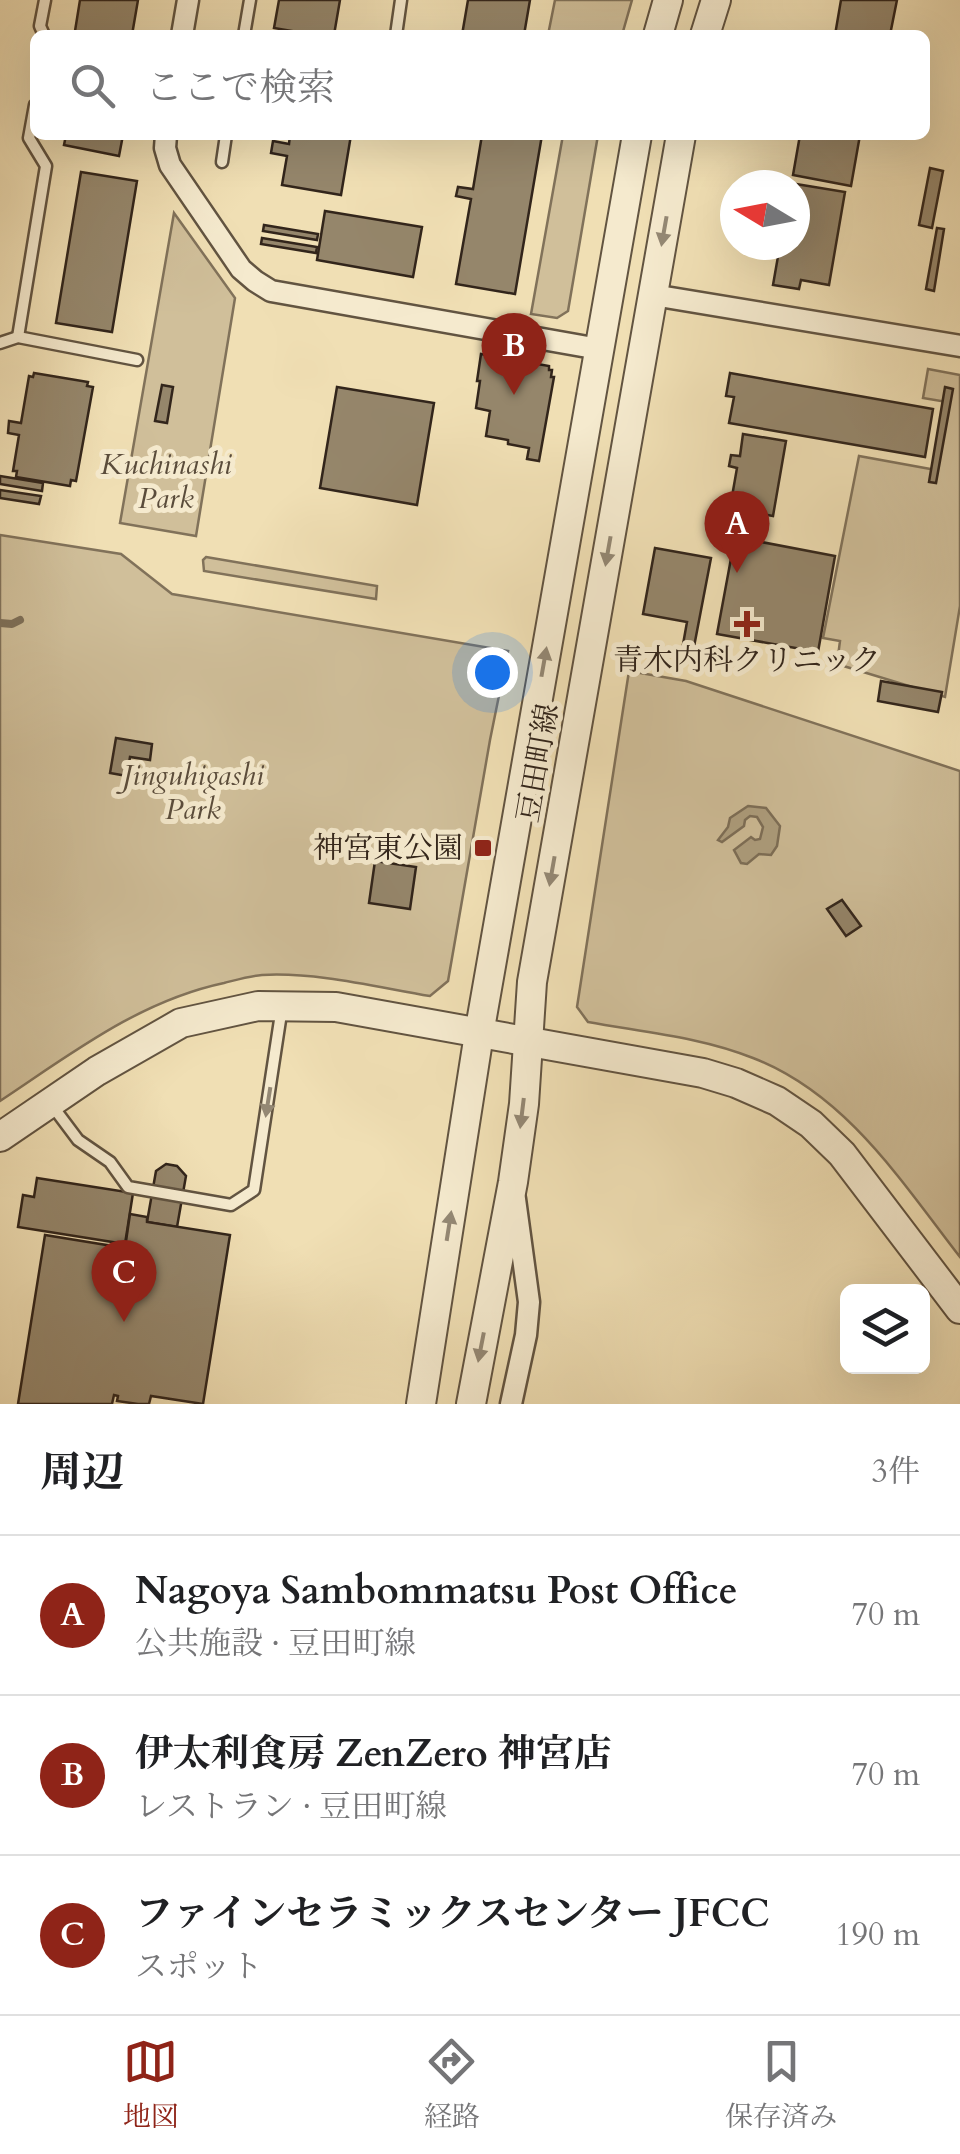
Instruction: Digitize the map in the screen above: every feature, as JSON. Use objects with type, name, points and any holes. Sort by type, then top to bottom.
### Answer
[{"type":"street","points":[[183,30],[188,0]]},
{"type":"street","points":[[659,30],[668,0]]},
{"type":"street","points":[[707,30],[716,0]]},
{"type":"street","points":[[166,140],[170,164],[241,269],[271,290],[599,349]]},
{"type":"street","name":"豆田町線","points":[[421,1404],[479,1034],[635,140]]},
{"type":"street","name":"豆田町線","points":[[471,1404],[513,1182],[524,1104],[532,982],[679,140]]},
{"type":"street","points":[[653,295],[960,346]]},
{"type":"street","points":[[0,1137],[97,1071],[181,1024],[258,1006],[336,1007],[703,1074],[777,1101],[810,1124],[842,1154],[960,1308]]},
{"type":"street","points":[[511,1404],[529,1302],[513,1182]]},
{"type":"lane","points":[[42,30],[45,0]]},
{"type":"lane","points":[[245,30],[250,0]]},
{"type":"lane","points":[[397,30],[402,0]]},
{"type":"lane","points":[[18,337],[46,166],[30,140]]},
{"type":"lane","points":[[222,162],[225,140]]},
{"type":"lane","points":[[0,343],[18,337],[137,360]]},
{"type":"lane","points":[[51,1104],[78,1140],[110,1162],[128,1188],[231,1205],[254,1190],[282,1006]]},
{"type":"green space","points":[[555,0],[632,0],[623,30],[549,30]]},
{"type":"green space","points":[[562,140],[597,140],[568,311],[557,318],[531,314]]},
{"type":"green space","name":"Kuchinashi Park","points":[[174,213],[235,298],[196,536],[120,523]]},
{"type":"green space","points":[[928,369],[960,375],[960,606],[945,697],[837,664],[840,641],[823,638],[859,456],[936,470],[947,402],[923,398]]},
{"type":"green space","name":"Jinguhigashi Park","points":[[0,535],[121,554],[172,594],[508,651],[448,981],[430,996],[347,981],[283,975],[252,976],[193,991],[107,1031],[0,1101]]},
{"type":"green space","points":[[206,557],[377,586],[376,599],[204,571]]},
{"type":"green space","points":[[629,671],[686,681],[960,771],[960,1257],[869,1142],[816,1094],[786,1074],[713,1045],[588,1022],[577,1007]]},
{"type":"shaded area","points":[[748,806],[766,808],[780,826],[777,846],[771,855],[759,854],[747,864],[741,863],[734,850],[751,837],[760,839],[763,827],[757,817],[750,816],[744,826],[722,842],[718,840],[730,818]]},
{"type":"building","points":[[80,0],[138,0],[133,30],[75,30]]},
{"type":"building","points":[[279,0],[340,0],[335,30],[274,28]]},
{"type":"building","points":[[468,0],[530,0],[525,30],[463,30]]},
{"type":"building","points":[[841,0],[897,0],[891,30],[836,30]]},
{"type":"building","points":[[65,140],[122,140],[119,156],[64,145]]},
{"type":"building","points":[[289,140],[350,140],[341,195],[282,185],[287,156],[271,153],[273,141],[289,144]]},
{"type":"building","points":[[481,140],[541,140],[515,294],[456,284],[471,199],[456,196],[458,187],[473,189]]},
{"type":"building","points":[[799,140],[859,140],[851,186],[810,178],[810,170],[794,170]]},
{"type":"building","points":[[930,168],[943,171],[932,228],[919,225]]},
{"type":"building","points":[[81,172],[137,181],[112,332],[56,323]]},
{"type":"building","points":[[810,186],[845,192],[829,285],[801,280],[799,289],[773,285],[777,260],[810,260]]},
{"type":"building","points":[[325,211],[422,227],[413,277],[317,260]]},
{"type":"building","points":[[264,225],[318,234],[317,240],[263,231]]},
{"type":"building","points":[[937,228],[944,229],[934,291],[926,289]]},
{"type":"building","points":[[262,238],[317,247],[316,253],[261,244]]},
{"type":"building","points":[[481,354],[549,366],[552,370],[539,461],[527,459],[529,448],[486,436],[490,411],[476,408]]},
{"type":"building","points":[[34,373],[88,382],[87,386],[93,387],[76,481],[71,480],[70,486],[16,477],[17,471],[13,471],[19,435],[8,433],[9,421],[21,423],[29,376]]},
{"type":"building","points":[[730,373],[933,409],[925,457],[729,423],[734,397],[726,396]]},
{"type":"building","points":[[162,385],[173,387],[167,423],[155,421]]},
{"type":"building","points":[[337,387],[434,403],[417,505],[320,488]]},
{"type":"building","points":[[945,387],[953,389],[936,483],[929,482]]},
{"type":"building","points":[[743,434],[786,441],[773,516],[730,508],[737,468],[729,466],[731,455],[740,456]]},
{"type":"building","points":[[0,476],[43,483],[42,491],[0,484]]},
{"type":"building","points":[[0,490],[41,496],[39,504],[0,498]]},
{"type":"building","points":[[735,537],[835,556],[818,652],[717,634]]},
{"type":"building","points":[[655,548],[711,558],[693,652],[682,650],[687,622],[643,614]]},
{"type":"building","points":[[881,681],[942,692],[938,712],[878,701]]},
{"type":"building","points":[[116,738],[152,744],[150,760],[130,757],[127,776],[110,773]]},
{"type":"building","points":[[375,861],[416,867],[410,909],[369,903]]},
{"type":"building","points":[[842,900],[861,926],[846,936],[827,909]]},
{"type":"building","points":[[166,1164],[177,1166],[186,1176],[177,1227],[147,1222],[156,1171]]},
{"type":"building","points":[[37,1178],[133,1193],[125,1244],[18,1227],[23,1195],[34,1197]]},
{"type":"building","points":[[130,1214],[147,1217],[147,1222],[230,1235],[203,1404],[151,1396],[149,1404],[138,1404],[117,1401],[118,1396],[114,1395],[112,1404],[18,1404],[45,1235],[125,1248]]},
{"type":"waterway","points":[[0,623],[20,620]]},
{"type":"place","name":"伊太利食房 ZenZero 神宮店","points":[[514,395]]},
{"type":"place","name":"Nagoya Sambommatsu Post Office","points":[[737,573]]},
{"type":"place","name":"青木内科クリニック","points":[[747,624]]},
{"type":"place","name":"神宮東公園","points":[[483,848]]},
{"type":"place","name":"ファインセラミックスセンター JFCC","points":[[124,1322]]}]
